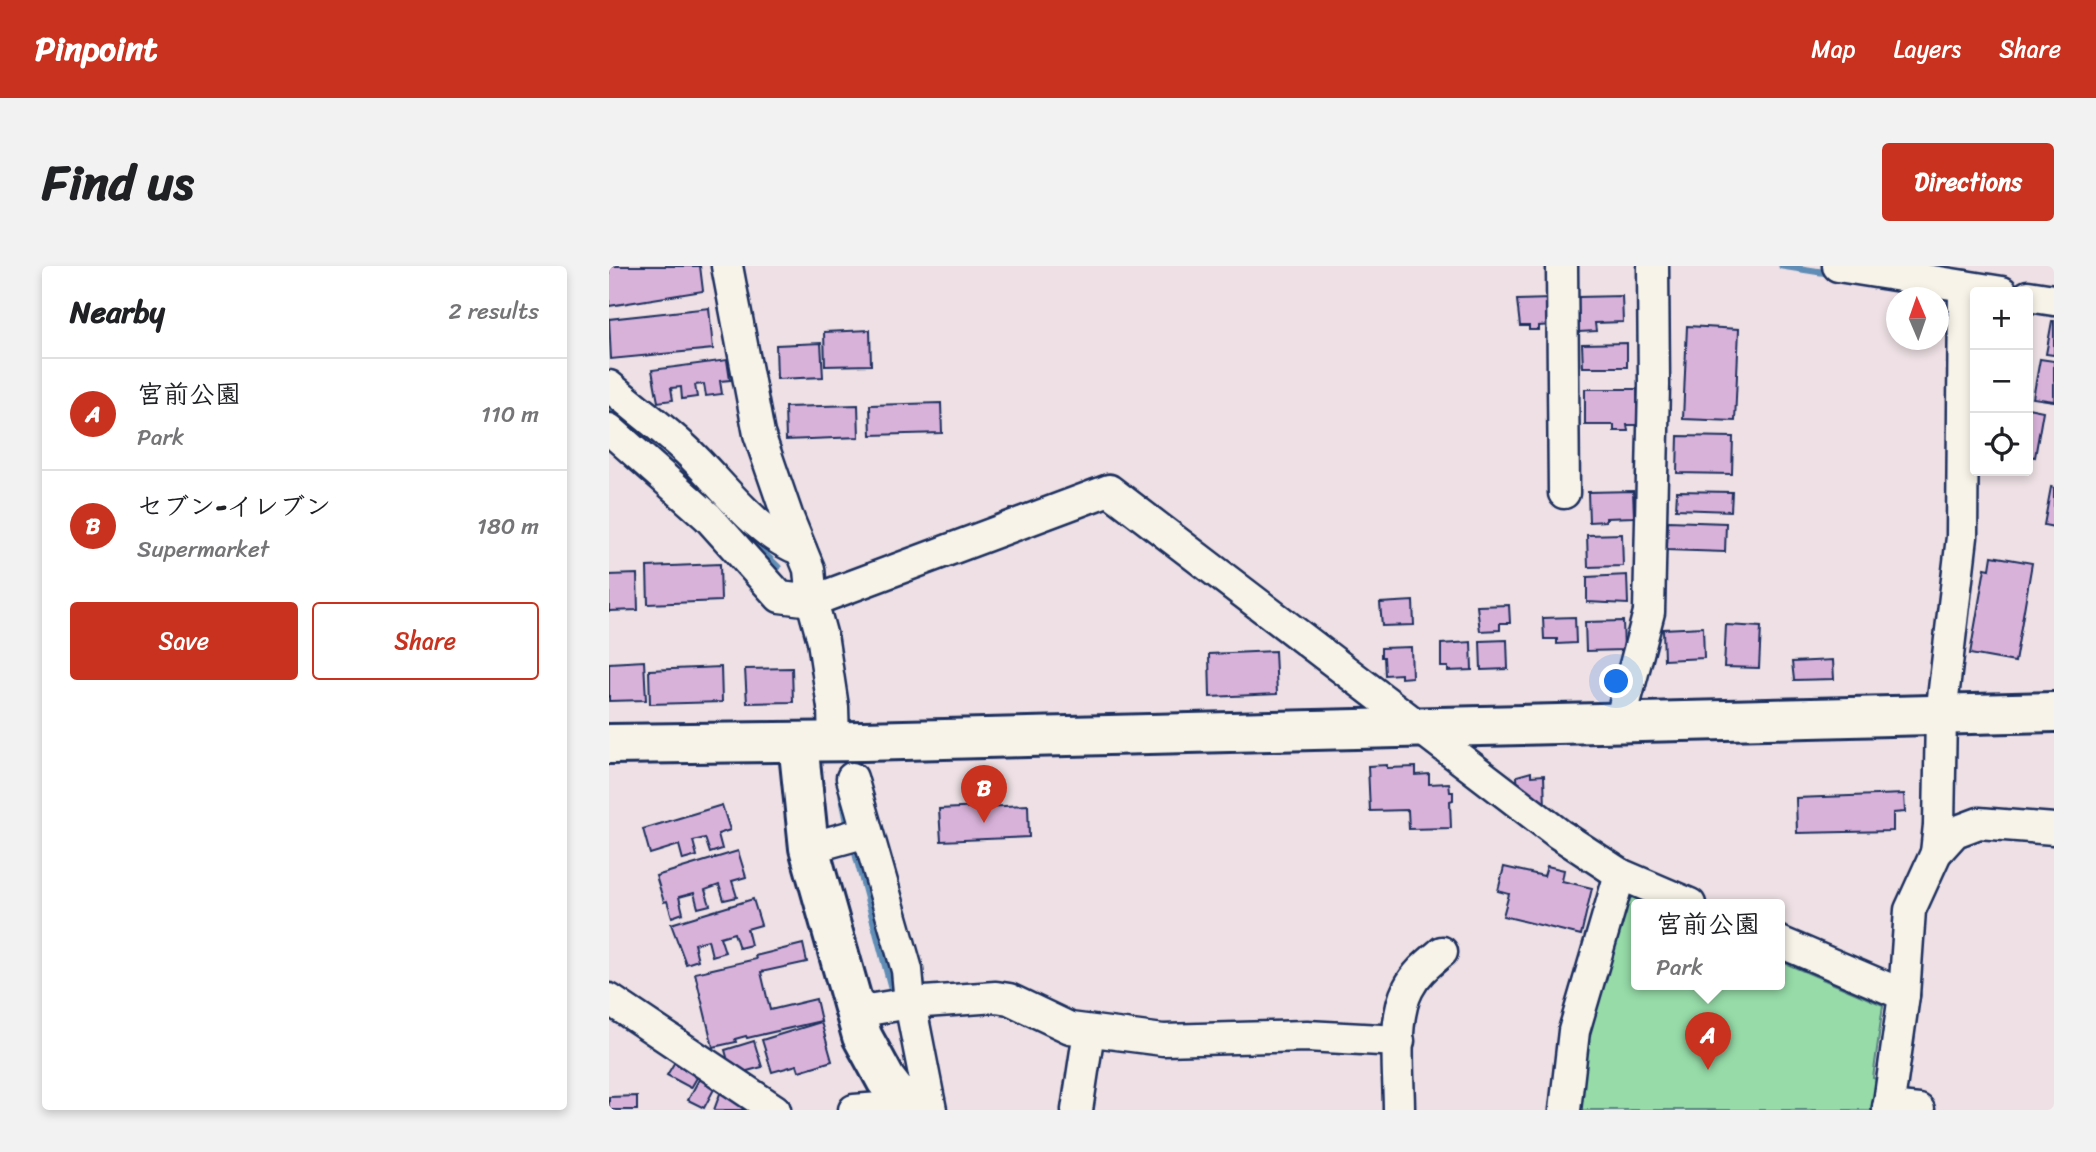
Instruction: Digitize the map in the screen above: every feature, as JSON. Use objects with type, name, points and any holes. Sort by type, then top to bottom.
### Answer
[{"type":"street","points":[[727,266],[759,434],[809,569],[812,601],[823,641],[833,707],[816,742],[845,838],[914,1109]]},
{"type":"street","points":[[1562,266],[1564,493]]},
{"type":"street","points":[[1621,722],[1649,612],[1654,398],[1653,266]]},
{"type":"street","points":[[1838,266],[1970,294]]},
{"type":"street","points":[[1936,853],[1941,715],[1962,537],[1964,294]]},
{"type":"street","points":[[2033,297],[2054,300]]},
{"type":"street","points":[[609,386],[684,448],[767,531],[783,543],[801,550]]},
{"type":"street","points":[[609,429],[708,517],[780,597],[812,601],[1109,490],[1559,834],[1620,874],[1679,899]]},
{"type":"street","points":[[609,744],[816,742],[2054,712]]},
{"type":"street","points":[[852,778],[845,838],[907,970],[889,1007],[862,1036],[886,1080],[914,1109]]},
{"type":"street","points":[[1919,1110],[1888,1109],[1904,995],[1910,910],[1936,853],[1955,832],[1979,823],[2054,829]]},
{"type":"street","points":[[1565,1110],[1574,1031],[1620,874]]},
{"type":"street","points":[[1785,944],[1904,995]]},
{"type":"street","points":[[1399,1110],[1399,1024],[1407,990],[1423,967],[1442,952]]},
{"type":"street","points":[[889,1007],[996,998],[1009,999],[1070,1028],[1163,1040],[1307,1036],[1399,1041]]},
{"type":"street","points":[[609,999],[775,1110]]},
{"type":"street","points":[[1077,1110],[1089,1031]]},
{"type":"street","points":[[854,1110],[914,1109]]},
{"type":"green space","points":[[1623,893],[1637,899],[1631,899],[1631,990],[1785,990],[1785,963],[1883,1005],[1873,1078],[1880,1080],[1875,1110],[1577,1110],[1585,1031]]},
{"type":"building","points":[[609,266],[700,266],[703,291],[609,306]]},
{"type":"building","points":[[1622,296],[1623,322],[1595,323],[1596,331],[1579,332],[1578,297]]},
{"type":"building","points":[[1550,299],[1551,325],[1539,326],[1539,330],[1520,326],[1517,300]]},
{"type":"building","points":[[709,308],[713,349],[611,359],[609,319]]},
{"type":"building","points":[[2054,321],[2054,355],[2046,354]]},
{"type":"building","points":[[1687,326],[1739,329],[1735,421],[1683,419]]},
{"type":"building","points":[[870,330],[871,365],[825,366],[824,332]]},
{"type":"building","points":[[821,343],[823,377],[777,379],[776,345]]},
{"type":"building","points":[[1627,343],[1627,367],[1583,367],[1582,344]]},
{"type":"building","points":[[2040,359],[2054,361],[2054,401],[2033,398]]},
{"type":"building","points":[[727,360],[730,380],[720,381],[722,394],[706,396],[704,384],[695,385],[697,397],[682,399],[681,387],[671,388],[673,400],[658,402],[652,370]]},
{"type":"building","points":[[1585,389],[1637,389],[1637,425],[1627,425],[1628,431],[1614,431],[1614,425],[1585,425]]},
{"type":"building","points":[[941,403],[942,433],[871,435],[870,405]]},
{"type":"building","points":[[858,405],[859,437],[786,440],[785,407]]},
{"type":"building","points":[[2033,409],[2043,411],[2033,457]]},
{"type":"building","points":[[1678,436],[1733,437],[1732,474],[1677,473]]},
{"type":"building","points":[[2051,487],[2054,488],[2054,527],[2044,525]]},
{"type":"building","points":[[1633,491],[1634,517],[1589,522],[1588,492]]},
{"type":"building","points":[[1677,491],[1732,492],[1731,511],[1676,509]]},
{"type":"building","points":[[1668,521],[1726,523],[1725,552],[1667,550]]},
{"type":"building","points":[[1622,534],[1623,566],[1588,567],[1587,535]]},
{"type":"building","points":[[1992,556],[2032,563],[2015,662],[1970,654],[1985,568],[1990,569]]},
{"type":"building","points":[[720,564],[721,601],[648,604],[647,567]]},
{"type":"building","points":[[637,574],[638,610],[609,611],[609,575]]},
{"type":"building","points":[[1627,575],[1628,604],[1587,602],[1587,577]]},
{"type":"building","points":[[1413,601],[1414,625],[1382,626],[1380,603]]},
{"type":"building","points":[[1509,605],[1510,623],[1500,623],[1500,630],[1480,631],[1477,606]]},
{"type":"building","points":[[1575,617],[1576,643],[1557,644],[1557,639],[1544,639],[1543,618]]},
{"type":"building","points":[[1623,621],[1624,650],[1586,651],[1585,622]]},
{"type":"building","points":[[1726,625],[1761,627],[1759,668],[1724,667]]},
{"type":"building","points":[[1703,627],[1704,658],[1664,660],[1663,629]]},
{"type":"building","points":[[1507,640],[1508,669],[1481,670],[1480,641]]},
{"type":"building","points":[[1471,642],[1472,670],[1448,671],[1448,667],[1441,667],[1441,644]]},
{"type":"building","points":[[1411,647],[1412,677],[1401,678],[1401,674],[1385,675],[1381,648]]},
{"type":"building","points":[[1275,651],[1277,694],[1210,697],[1209,654]]},
{"type":"building","points":[[1833,660],[1834,679],[1794,680],[1792,662]]},
{"type":"building","points":[[644,661],[646,700],[609,701],[609,663]]},
{"type":"building","points":[[721,667],[722,702],[650,704],[649,670]]},
{"type":"building","points":[[792,668],[793,702],[747,703],[745,669]]},
{"type":"building","points":[[1387,765],[1387,768],[1416,767],[1416,775],[1429,774],[1429,784],[1449,783],[1450,792],[1453,792],[1453,800],[1450,801],[1451,828],[1409,829],[1408,810],[1370,811],[1368,766]]},
{"type":"building","points":[[1531,772],[1531,776],[1544,775],[1545,809],[1518,794],[1517,776]]},
{"type":"building","points":[[1904,794],[1905,812],[1893,813],[1893,831],[1797,833],[1796,798]]},
{"type":"building","points":[[722,805],[730,830],[718,834],[722,849],[710,853],[705,838],[693,841],[697,856],[683,860],[679,845],[650,854],[643,829]]},
{"type":"building","points":[[1028,805],[1029,837],[941,841],[939,809]]},
{"type":"building","points":[[738,851],[746,877],[732,881],[737,897],[724,900],[719,885],[705,890],[710,905],[698,908],[694,893],[679,897],[683,913],[672,917],[656,876]]},
{"type":"building","points":[[1547,866],[1564,870],[1562,881],[1592,888],[1581,935],[1503,916],[1509,894],[1498,891],[1504,867],[1544,876]]},
{"type":"building","points":[[753,899],[761,925],[747,929],[751,945],[739,948],[734,933],[720,937],[725,952],[712,956],[708,940],[694,944],[698,960],[686,964],[671,924]]},
{"type":"building","points":[[803,944],[807,962],[761,972],[770,1010],[816,999],[821,1021],[747,1038],[746,1036],[735,1039],[736,1042],[713,1047],[695,973],[756,959],[755,956]]},
{"type":"building","points":[[821,1022],[832,1061],[799,1071],[797,1065],[772,1072],[762,1040]]},
{"type":"building","points":[[754,1041],[762,1067],[732,1075],[725,1050]]},
{"type":"building","points":[[679,1055],[702,1069],[691,1088],[667,1075]]},
{"type":"building","points":[[704,1070],[720,1078],[704,1108],[688,1100]]},
{"type":"building","points":[[721,1091],[759,1110],[714,1110]]},
{"type":"building","points":[[637,1096],[637,1110],[609,1110],[609,1097]]},
{"type":"waterway","points":[[1782,266],[1834,274]]},
{"type":"waterway","points":[[609,409],[673,467]]},
{"type":"waterway","points":[[728,518],[778,567]]},
{"type":"waterway","points":[[842,796],[849,829]]},
{"type":"waterway","points":[[853,844],[894,998]]},
{"type":"place","name":"セブン-イレブン","points":[[984,823]]},
{"type":"place","name":"宮前公園","points":[[1708,1070]]}]
